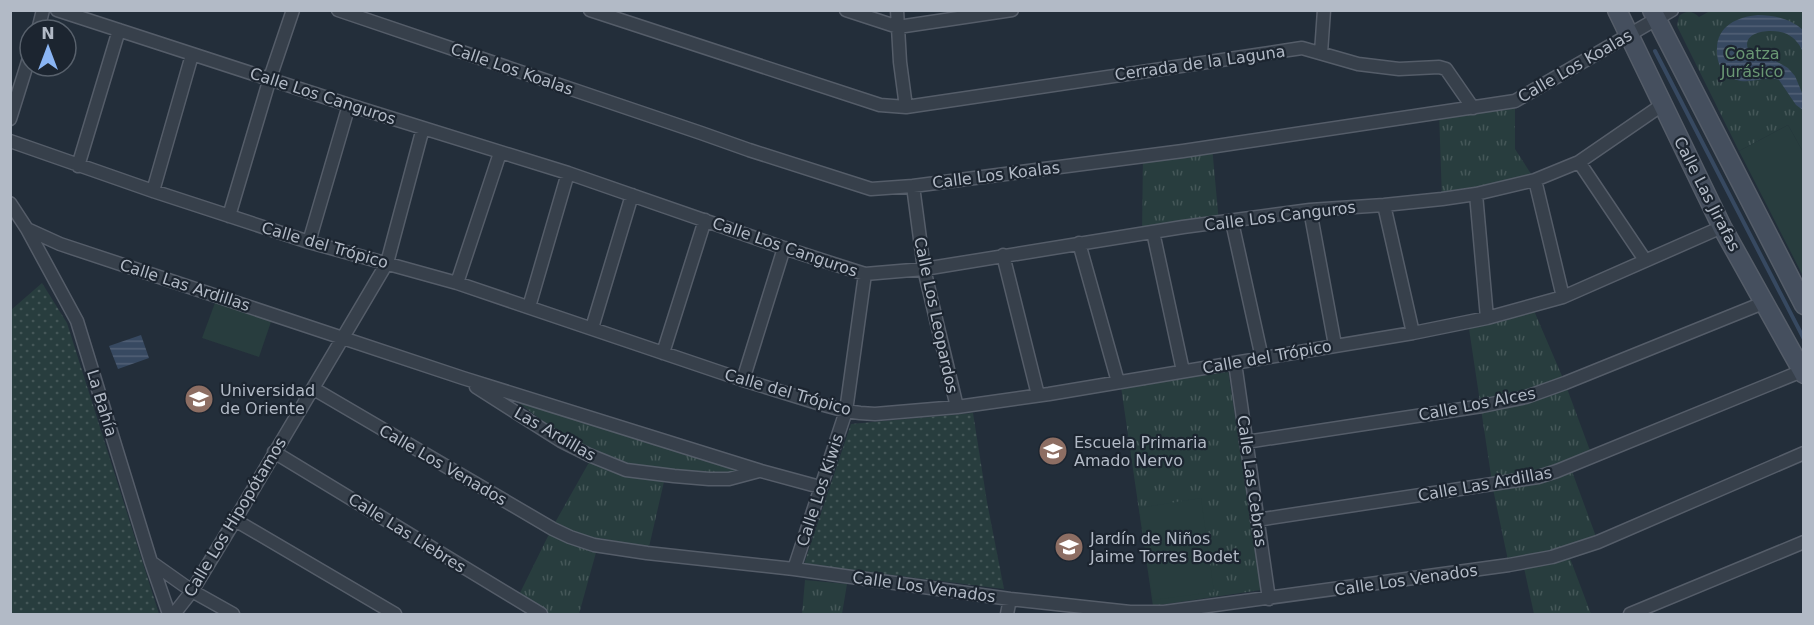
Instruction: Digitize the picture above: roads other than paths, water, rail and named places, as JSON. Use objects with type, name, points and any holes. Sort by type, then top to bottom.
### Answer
[{"type":"main road","name":"Calle Las Jirafas","points":[[1617,10],[1722,227],[1803,372]]},
{"type":"main road","points":[[1660,13],[1803,305]]},
{"type":"street","name":"Calle Los Canguros","points":[[57,10],[192,55],[568,173],[865,274],[924,269],[1079,243],[1310,210],[1384,205],[1476,194],[1535,180],[1579,162],[1662,105]]},
{"type":"street","points":[[229,216],[293,10]]},
{"type":"street","name":"Calle Los Koalas","points":[[338,10],[748,150],[871,189],[913,186],[1184,151],[1517,100],[1630,34],[1660,13]]},
{"type":"street","name":"Cerrada de la Laguna","points":[[590,10],[880,105],[906,106],[1302,48],[1358,64],[1399,69],[1438,66],[1446,69],[1473,108]]},
{"type":"street","points":[[846,10],[898,27],[1012,10]]},
{"type":"street","points":[[897,10],[906,106]]},
{"type":"street","points":[[1321,53],[1324,10]]},
{"type":"street","points":[[78,166],[119,30]]},
{"type":"street","points":[[153,192],[192,55]]},
{"type":"street","points":[[10,119],[23,78]]},
{"type":"street","points":[[309,242],[350,105]]},
{"type":"street","name":"Calle Los Hipopótamos","points":[[174,615],[192,591],[235,520],[387,263],[423,128]]},
{"type":"street","name":"Calle del Trópico","points":[[10,141],[153,192],[309,242],[457,283],[743,380],[846,411],[875,414],[957,408],[1413,333],[1487,318],[1563,297],[1722,227]]},
{"type":"street","points":[[457,283],[500,153]]},
{"type":"street","points":[[1579,162],[1645,260]]},
{"type":"street","points":[[529,308],[568,173]]},
{"type":"street","points":[[1535,180],[1563,297]]},
{"type":"street","name":"Calle Los Leopardos","points":[[913,186],[924,269],[957,408]]},
{"type":"street","points":[[1476,194],[1487,318]]},
{"type":"street","points":[[592,328],[632,195]]},
{"type":"street","name":"La Bahía","points":[[10,203],[27,229],[77,321],[169,615]]},
{"type":"street","points":[[1384,205],[1413,333]]},
{"type":"street","points":[[1310,210],[1335,345]]},
{"type":"street","points":[[663,353],[705,220]]},
{"type":"street","points":[[1232,222],[1262,358]]},
{"type":"street","name":"Calle Las Ardillas","points":[[27,229],[60,244],[344,338]]},
{"type":"street","points":[[1153,232],[1183,371]]},
{"type":"street","points":[[1079,243],[1118,382]]},
{"type":"street","points":[[743,380],[784,248]]},
{"type":"street","points":[[1003,255],[1038,395]]},
{"type":"street","name":"Calle Los Kiwis","points":[[794,569],[846,411],[865,274]]},
{"type":"street","name":"Calle Los Alces","points":[[1246,442],[1482,406],[1526,397],[1763,303]]},
{"type":"street","name":"Las Ardillas","points":[[344,338],[463,378],[760,471],[820,487]]},
{"type":"street","name":"Calle Las Cebras","points":[[1236,363],[1269,599]]},
{"type":"street","name":"Calle Las Ardillas","points":[[1257,520],[1538,477],[1803,372]]},
{"type":"street","name":"Las Ardillas","points":[[463,378],[561,441],[626,470],[709,479],[729,478],[760,471]]},
{"type":"street","name":"Calle Los Venados","points":[[314,389],[553,529],[594,545],[794,569],[1010,599],[1130,612],[1164,612],[1269,599],[1509,565],[1568,552],[1598,542],[1803,453]]},
{"type":"street","name":"Calle Las Liebres","points":[[274,452],[540,615]]},
{"type":"street","points":[[235,520],[395,615]]},
{"type":"street","points":[[1630,615],[1803,542]]},
{"type":"street","points":[[151,562],[192,591],[232,615]]},
{"type":"street","points":[[1007,615],[1010,599]]},
{"type":"water","points":[[1758,15],[1782,18],[1803,30],[1803,52],[1790,36],[1773,31],[1751,36],[1747,47],[1751,55],[1774,60],[1788,68],[1795,76],[1803,95],[1803,110],[1796,105],[1779,80],[1767,78],[1739,81],[1725,73],[1720,66],[1717,54],[1718,42],[1724,29],[1729,24],[1743,18]]},
{"type":"water","points":[[141,335],[149,358],[118,369],[109,346]]},
{"type":"waterway","points":[[1655,51],[1804,339]]},
{"type":"place","name":"Universidad de Oriente","points":[[199,399]]},
{"type":"place","name":"Escuela Primaria Amado Nervo","points":[[1053,451]]},
{"type":"place","name":"Jardín de Niños Jaime Torres Bodet","points":[[1069,547]]},
{"type":"park label","name":"Coatza Jurásico","points":[[1752,62]]}]
